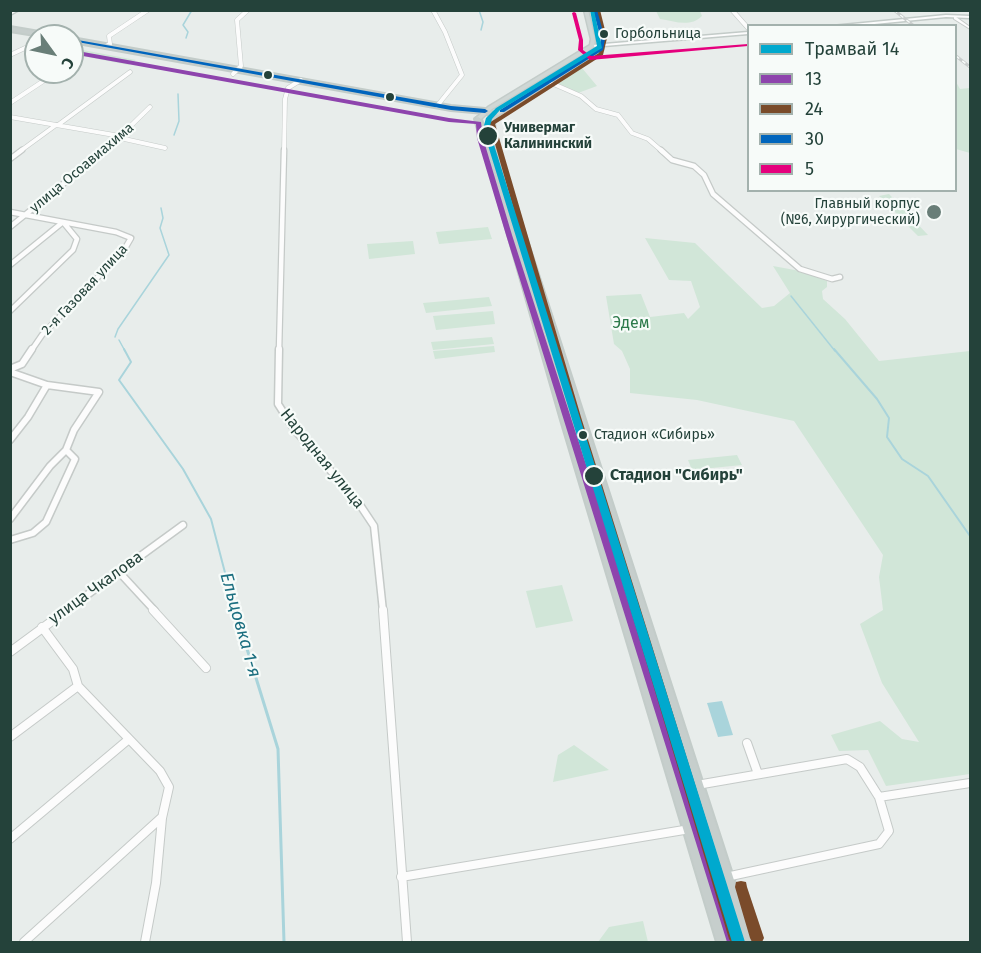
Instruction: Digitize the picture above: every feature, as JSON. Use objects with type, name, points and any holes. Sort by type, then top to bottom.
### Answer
[{"type":"highway","points":[[84,42],[236,72],[481,115]]},
{"type":"highway","points":[[84,47],[224,69]]},
{"type":"highway","points":[[286,81],[294,85],[303,83],[494,116],[492,135],[520,231],[746,942]]},
{"type":"highway","points":[[481,115],[510,236],[724,942]]},
{"type":"main road","points":[[10,14],[17,10]]},
{"type":"main road","points":[[586,10],[593,39],[592,46]]},
{"type":"main road","points":[[595,10],[603,46]]},
{"type":"main road","points":[[856,24],[946,16],[970,17]]},
{"type":"main road","points":[[481,115],[592,46],[747,33]]},
{"type":"main road","points":[[494,116],[603,46]]},
{"type":"street","points":[[106,46],[110,44],[109,36],[148,10]]},
{"type":"street","points":[[236,72],[241,66],[237,20],[248,10]]},
{"type":"street","points":[[433,10],[462,75],[437,106]]},
{"type":"street","points":[[732,10],[747,27]]},
{"type":"street","points":[[955,18],[970,28]]},
{"type":"street","points":[[10,55],[24,48]]},
{"type":"street","points":[[10,159],[130,72]]},
{"type":"street","points":[[549,82],[580,96],[597,110],[618,116],[632,133],[648,140],[672,160],[694,166],[704,176],[713,194],[800,269],[832,279],[840,277]]},
{"type":"street","points":[[10,103],[39,84]]},
{"type":"street","name":"Народная улица","points":[[294,85],[288,88],[285,94],[278,405],[294,429],[358,502],[374,526],[380,572],[407,942]]},
{"type":"street","name":"улица Осоавиахима","points":[[10,227],[134,126],[150,107]]},
{"type":"street","points":[[10,117],[120,137],[165,148]]},
{"type":"street","points":[[10,212],[61,224],[77,238],[74,250],[10,311]]},
{"type":"street","points":[[10,265],[61,224]]},
{"type":"street","name":"2-я Газовая улица","points":[[10,371],[22,364],[42,335],[124,250],[131,238],[116,232],[61,224]]},
{"type":"street","points":[[10,371],[47,385],[99,392],[74,430],[66,450],[50,466],[10,519]]},
{"type":"street","points":[[10,440],[28,417],[47,385]]},
{"type":"street","points":[[10,540],[33,533],[46,522],[75,459],[66,450]]},
{"type":"street","name":"улица Чкалова","points":[[10,652],[183,525]]},
{"type":"street","points":[[119,572],[206,668]]},
{"type":"street","points":[[42,627],[74,669],[78,686],[160,771],[169,787],[162,818],[156,883],[145,942]]},
{"type":"street","points":[[10,737],[78,686]]},
{"type":"street","points":[[10,838],[129,739]]},
{"type":"street","points":[[747,743],[758,774]]},
{"type":"street","points":[[695,786],[847,759],[860,767],[879,798],[889,831],[879,844],[726,877]]},
{"type":"street","points":[[879,798],[970,783]]},
{"type":"street","points":[[24,942],[162,818]]},
{"type":"street","points":[[401,878],[708,826]]},
{"type":"green space","points":[[656,11],[700,11],[702,16],[692,22],[682,23],[660,19]]},
{"type":"green space","points":[[84,50],[136,60],[129,65],[84,56]]},
{"type":"green space","points":[[582,68],[597,86],[578,93],[556,83]]},
{"type":"green space","points":[[957,84],[960,89],[970,88],[970,153],[957,149]]},
{"type":"green space","points":[[889,194],[928,235],[918,236],[906,224],[910,221],[904,215],[898,215],[879,196]]},
{"type":"green space","points":[[488,227],[492,239],[439,244],[436,232]]},
{"type":"green space","name":"Эдем","points":[[645,238],[695,243],[762,308],[774,306],[790,293],[773,266],[800,271],[827,281],[827,287],[822,291],[823,299],[845,319],[879,361],[970,351],[970,774],[886,786],[868,750],[839,751],[831,735],[880,721],[902,739],[919,742],[882,683],[860,624],[883,610],[879,577],[883,555],[794,421],[697,400],[630,393],[630,369],[622,351],[614,344],[606,296],[641,294],[650,317],[684,313],[688,319],[700,307],[691,281],[669,280]]},
{"type":"green space","points":[[413,241],[415,254],[369,259],[367,244]]},
{"type":"green space","points":[[489,297],[492,306],[426,313],[423,303]]},
{"type":"green space","points":[[493,311],[495,324],[436,330],[433,316]]},
{"type":"green space","points":[[492,337],[494,344],[433,350],[431,342]]},
{"type":"green space","points":[[494,346],[495,352],[435,359],[433,351]]},
{"type":"green space","points":[[737,455],[742,465],[692,470],[688,460]]},
{"type":"green space","points":[[562,585],[573,621],[536,628],[526,591]]},
{"type":"green space","points":[[574,745],[609,770],[553,782],[558,755]]},
{"type":"green space","points":[[643,921],[648,942],[598,942],[609,927]]},
{"type":"water","points":[[722,701],[733,735],[718,737],[707,703]]},
{"type":"waterway","name":"Ельцовка 1-я","points":[[186,38],[188,32],[183,25],[192,10]]},
{"type":"waterway","points":[[479,10],[483,22],[481,30]]},
{"type":"waterway","name":"Ельцовка 1-я","points":[[174,135],[179,121],[178,94]]},
{"type":"waterway","name":"Ельцовка 1-я","points":[[115,337],[118,329],[169,255],[160,228],[163,218],[161,208]]},
{"type":"waterway","points":[[791,296],[835,351]]},
{"type":"waterway","name":"Ельцовка 1-я","points":[[119,340],[125,351]]},
{"type":"waterway","name":"Ельцовка 1-я","points":[[124,349],[131,362],[119,380],[183,469],[211,519],[235,611]]},
{"type":"waterway","points":[[834,349],[877,399],[889,418],[887,437],[902,459],[928,476],[970,536]]},
{"type":"waterway","name":"Ельцовка 1-я","points":[[235,610],[278,749],[284,942]]},
{"type":"railway","points":[[894,10],[912,24]]},
{"type":"railway","points":[[957,57],[970,67]]},
{"type":"tram line","name":"14","points":[[592,10],[600,47],[498,109],[489,118],[486,129],[739,942]]},
{"type":"transit line","name":"30","points":[[502,111],[601,49],[603,39],[595,10]]},
{"type":"transit line","name":"24","points":[[598,10],[605,38],[601,54],[492,123],[577,417],[736,939]]},
{"type":"transit line","name":"5","points":[[574,13],[581,40],[581,50],[590,58],[747,45]]},
{"type":"transit line","name":"30","points":[[84,42],[451,108],[485,111]]},
{"type":"transit line","name":"13","points":[[84,54],[449,120],[479,123],[480,138],[509,235],[734,942]]},
{"type":"transit line","name":"24","points":[[741,887],[757,938]]},
{"type":"place","name":"Горбольница","points":[[604,34]]},
{"type":"place","name":"Универмаг Калининский","points":[[488,136]]},
{"type":"place","name":"Главный корпус (№6, Хирургический)","points":[[934,212]]},
{"type":"place","name":"Стадион «Сибирь»","points":[[583,435]]},
{"type":"place","name":"Стадион \"Сибирь\"","points":[[594,476]]}]
